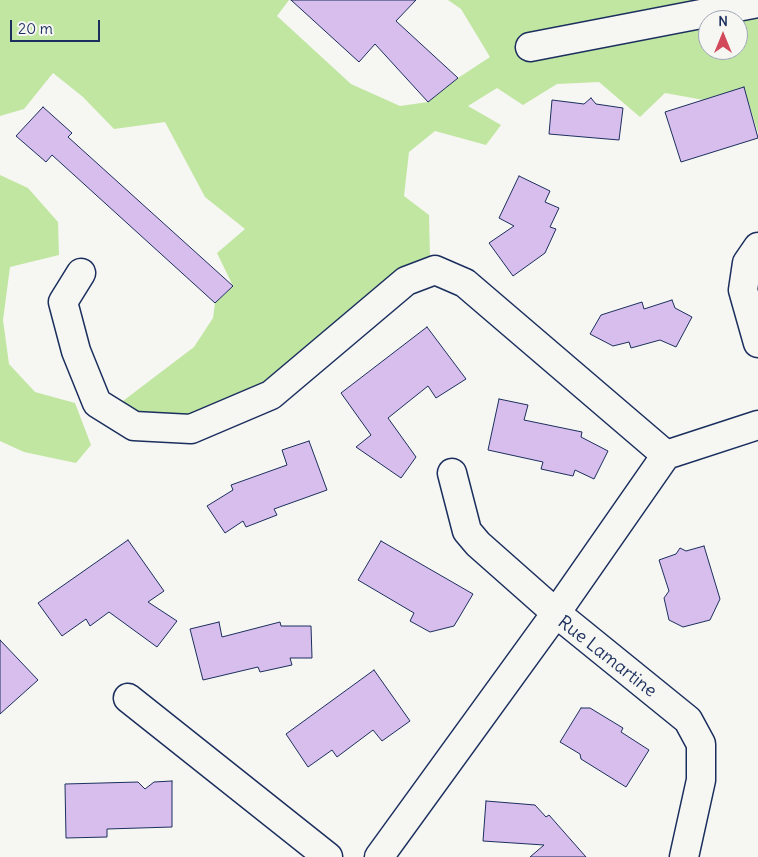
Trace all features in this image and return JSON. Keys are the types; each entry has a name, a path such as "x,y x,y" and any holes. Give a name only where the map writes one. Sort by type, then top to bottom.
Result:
{"street":[{"path":"530,47 758,3"},
{"path":"758,247 747,263 743,290 758,344"},
{"path":"81,273 63,302 76,351 97,403 134,426 191,429 271,395 406,281 435,270 465,283 666,454"},
{"path":"452,473 467,531 478,544 556,613 666,454 758,425"},
{"name":"Rue Lamartine","path":"380,857 556,613 688,720 701,744 701,780 684,857"},
{"path":"128,698 328,857"}],"green space":[{"path":"0,0 289,0 277,16 351,84 400,106 428,102 458,78 490,57 461,9 448,0 758,0 758,133 744,88 704,100 665,93 640,117 599,82 557,84 523,105 497,88 468,106 501,125 486,145 435,131 409,152 404,196 429,215 430,257 381,296 300,370 194,425 124,425 123,401 194,347 213,318 215,303 233,286 217,253 245,229 205,197 165,122 114,129 83,97 53,73 24,109 0,116"},
{"path":"0,175 28,188 58,222 59,255 10,267 3,320 9,364 35,392 75,403 91,445 76,463 24,452 0,441"}],"building":[{"path":"291,0 416,0 396,21 458,78 428,102 375,44 359,62"},
{"path":"744,87 758,138 681,162 665,112"},
{"path":"591,98 596,104 623,108 619,140 549,134 552,100 584,104"},
{"path":"43,107 72,133 68,137 233,286 215,303 52,155 46,162 16,136"},
{"path":"519,176 550,191 545,202 559,208 550,227 556,229 545,253 513,276 489,243 514,226 499,218"},
{"path":"672,300 675,308 692,317 676,347 660,340 631,348 629,342 613,346 590,334 601,315 642,302 644,309"},
{"path":"427,327 466,379 436,398 428,386 388,418 416,457 401,478 356,447 371,435 341,393"},
{"path":"499,399 528,405 524,420 582,432 581,437 608,451 594,479 575,470 573,476 541,469 543,462 488,450"},
{"path":"309,441 327,490 274,509 277,515 246,527 243,521 225,533 207,506 233,490 231,485 287,465 282,450"},
{"path":"128,540 164,591 148,602 177,621 157,647 109,612 90,626 86,619 62,636 38,603"},
{"path":"381,541 473,594 454,626 430,632 410,621 414,613 358,580"},
{"path":"704,546 720,599 710,620 683,627 669,620 664,598 669,591 659,560 676,554 680,548 686,551"},
{"path":"219,622 222,637 280,622 281,626 311,626 312,658 290,658 292,665 260,672 258,667 203,680 190,629"},
{"path":"0,640 38,680 0,714"},
{"path":"374,670 410,721 382,741 373,730 337,757 332,750 308,767 286,734"},
{"path":"581,708 590,708 623,728 621,732 649,750 626,787 581,759 580,754 560,742"},
{"path":"172,781 172,827 107,829 107,837 66,838 65,784 138,782 145,789 154,782"},
{"path":"486,801 535,805 546,817 549,815 586,857 530,857 544,845 483,841"}]}
